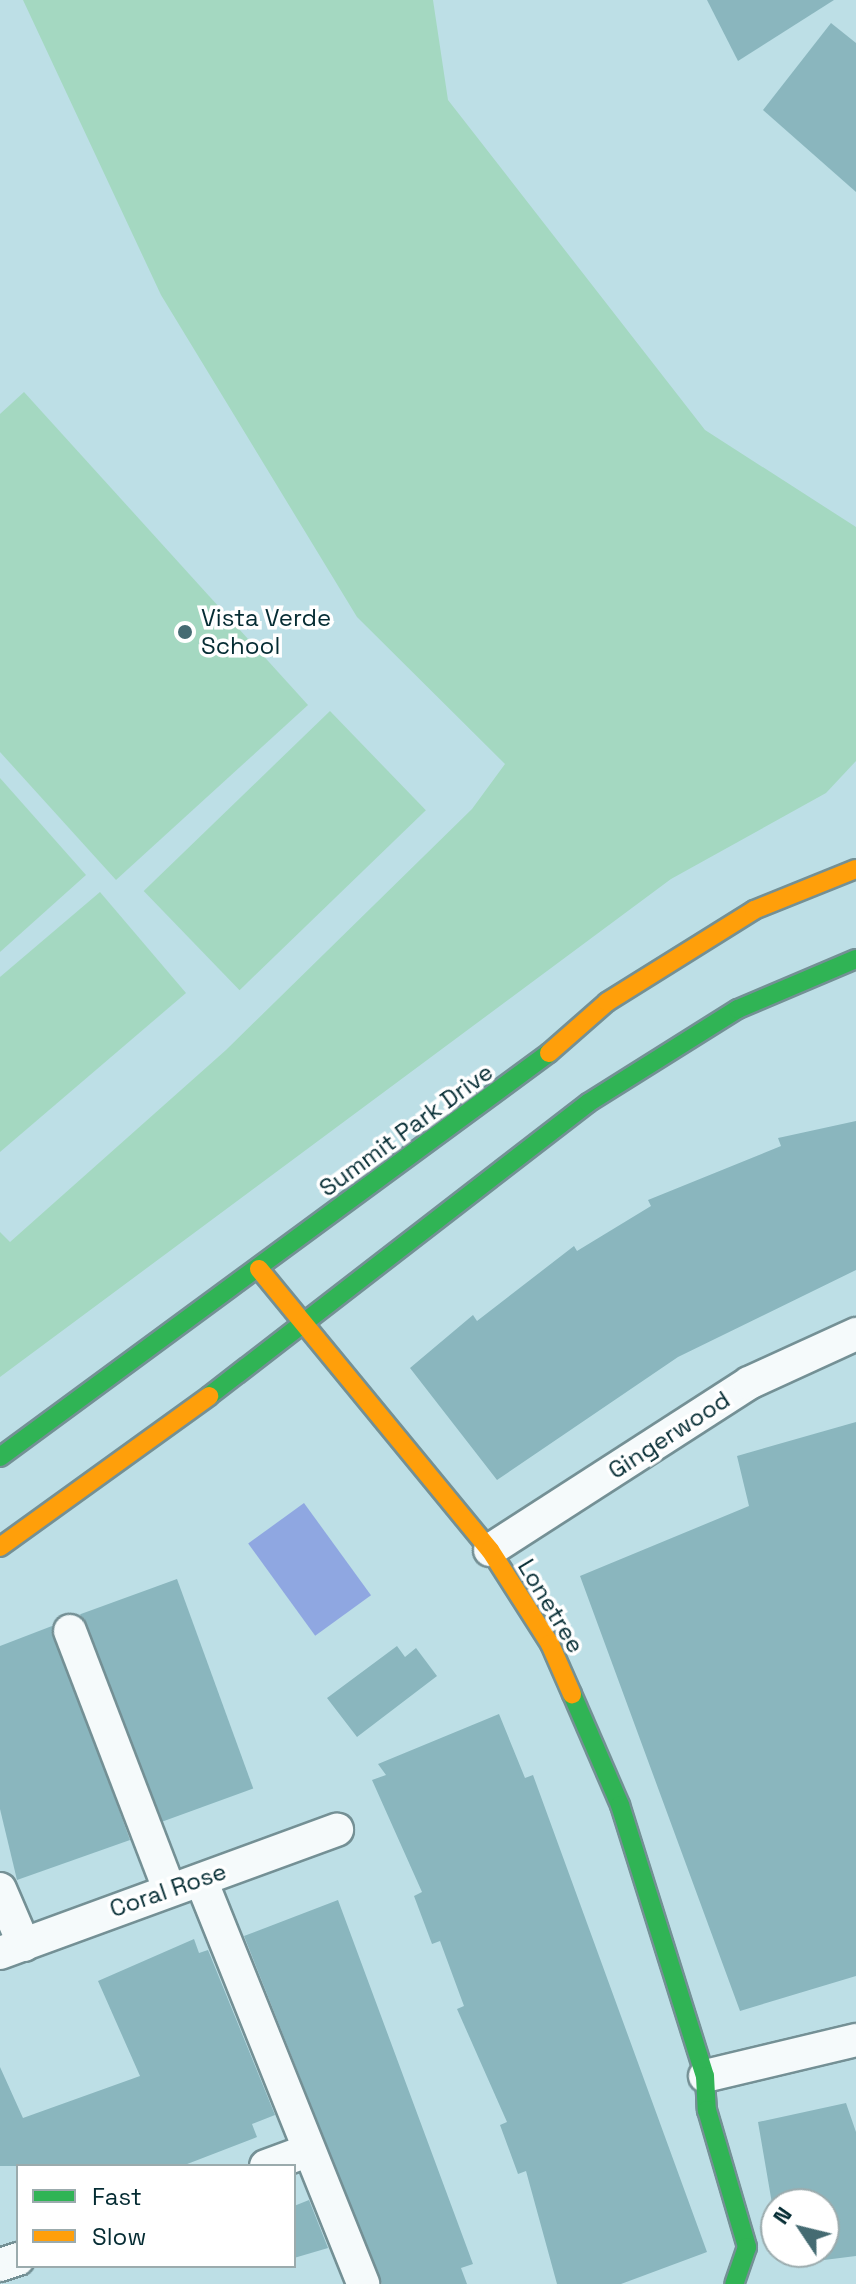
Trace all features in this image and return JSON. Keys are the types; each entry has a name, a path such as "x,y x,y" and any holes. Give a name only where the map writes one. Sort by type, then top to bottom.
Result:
{"street":[{"name":"Summit Park Drive","path":"0,1457 541,1060 607,1002 754,910 856,869"},
{"path":"0,1547 307,1326 588,1103 738,1009 856,959"},
{"name":"Lonetree","path":"259,1269 490,1550 550,1644 620,1805 705,2076 707,2110 747,2247 734,2284"},
{"name":"Gingerwood","path":"490,1550 749,1383 856,1334"},
{"path":"70,1631 168,1886"},
{"name":"Coral Rose","path":"12,1949 168,1886 201,1880 337,1830"},
{"path":"201,1880 307,2151 363,2284"},
{"path":"0,1889 12,1949"},
{"path":"705,2076 856,2040"},
{"path":"271,2164 307,2151"}],"green space":[{"path":"23,0 433,0 448,100 705,430 856,527 856,761 826,793 671,879 0,1377 0,1232 10,1242 226,1050 472,809 505,764 357,617 161,295"},
{"path":"24,392 308,705 116,880 0,752 0,414"},
{"path":"330,711 426,810 240,990 144,891"},
{"path":"0,778 86,875 0,952"},
{"path":"100,892 186,993 0,1152 0,977"}],"water":[{"path":"304,1503 371,1595 315,1636 248,1544"}],"building":[{"path":"707,0 834,0 738,61"},
{"path":"831,23 856,43 856,192 763,110"},
{"path":"856,1121 856,1270 678,1357 497,1480 410,1368 473,1315 477,1321 574,1246 577,1251 651,1206 648,1200 781,1146 778,1138"},
{"path":"856,1422 856,1976 740,2011 580,1576 749,1506 737,1456"},
{"path":"177,1579 253,1789 156,1824 80,1614"},
{"path":"52,1626 130,1840 17,1880 0,1809 0,1646"},
{"path":"397,1646 405,1657 416,1648 437,1676 357,1737 327,1698"},
{"path":"499,1714 525,1778 533,1775 707,2252 621,2284 557,2284 526,2171 518,2174 500,2125 507,2122 457,2009 464,2006 440,1941 432,1944 414,1896 422,1892 372,1780 386,1775 378,1764"},
{"path":"338,1900 473,2264 461,2268 467,2284 382,2284 244,1936"},
{"path":"194,1939 199,1953 208,1950 275,2115 252,2124 257,2137 187,2164 0,2166 0,2067 23,2118 140,2076 98,1981"},
{"path":"846,2103 856,2132 856,2256 840,2258 840,2188 769,2188 758,2122"},
{"path":"309,2200 328,2248 296,2257 296,2205"}],"traffic: fast":[{"path":"209,1396 588,1103 738,1009 856,959"},
{"path":"0,1457 549,1053"},
{"path":"572,1694 620,1805 705,2076 707,2110 747,2247 734,2284"}],"traffic: slow":[{"path":"549,1053 607,1002 754,910 856,869"},
{"path":"259,1269 490,1550 550,1644 572,1694"},
{"path":"0,1547 209,1396"}],"place":[{"name":"Vista Verde School","path":"185,632"}]}
